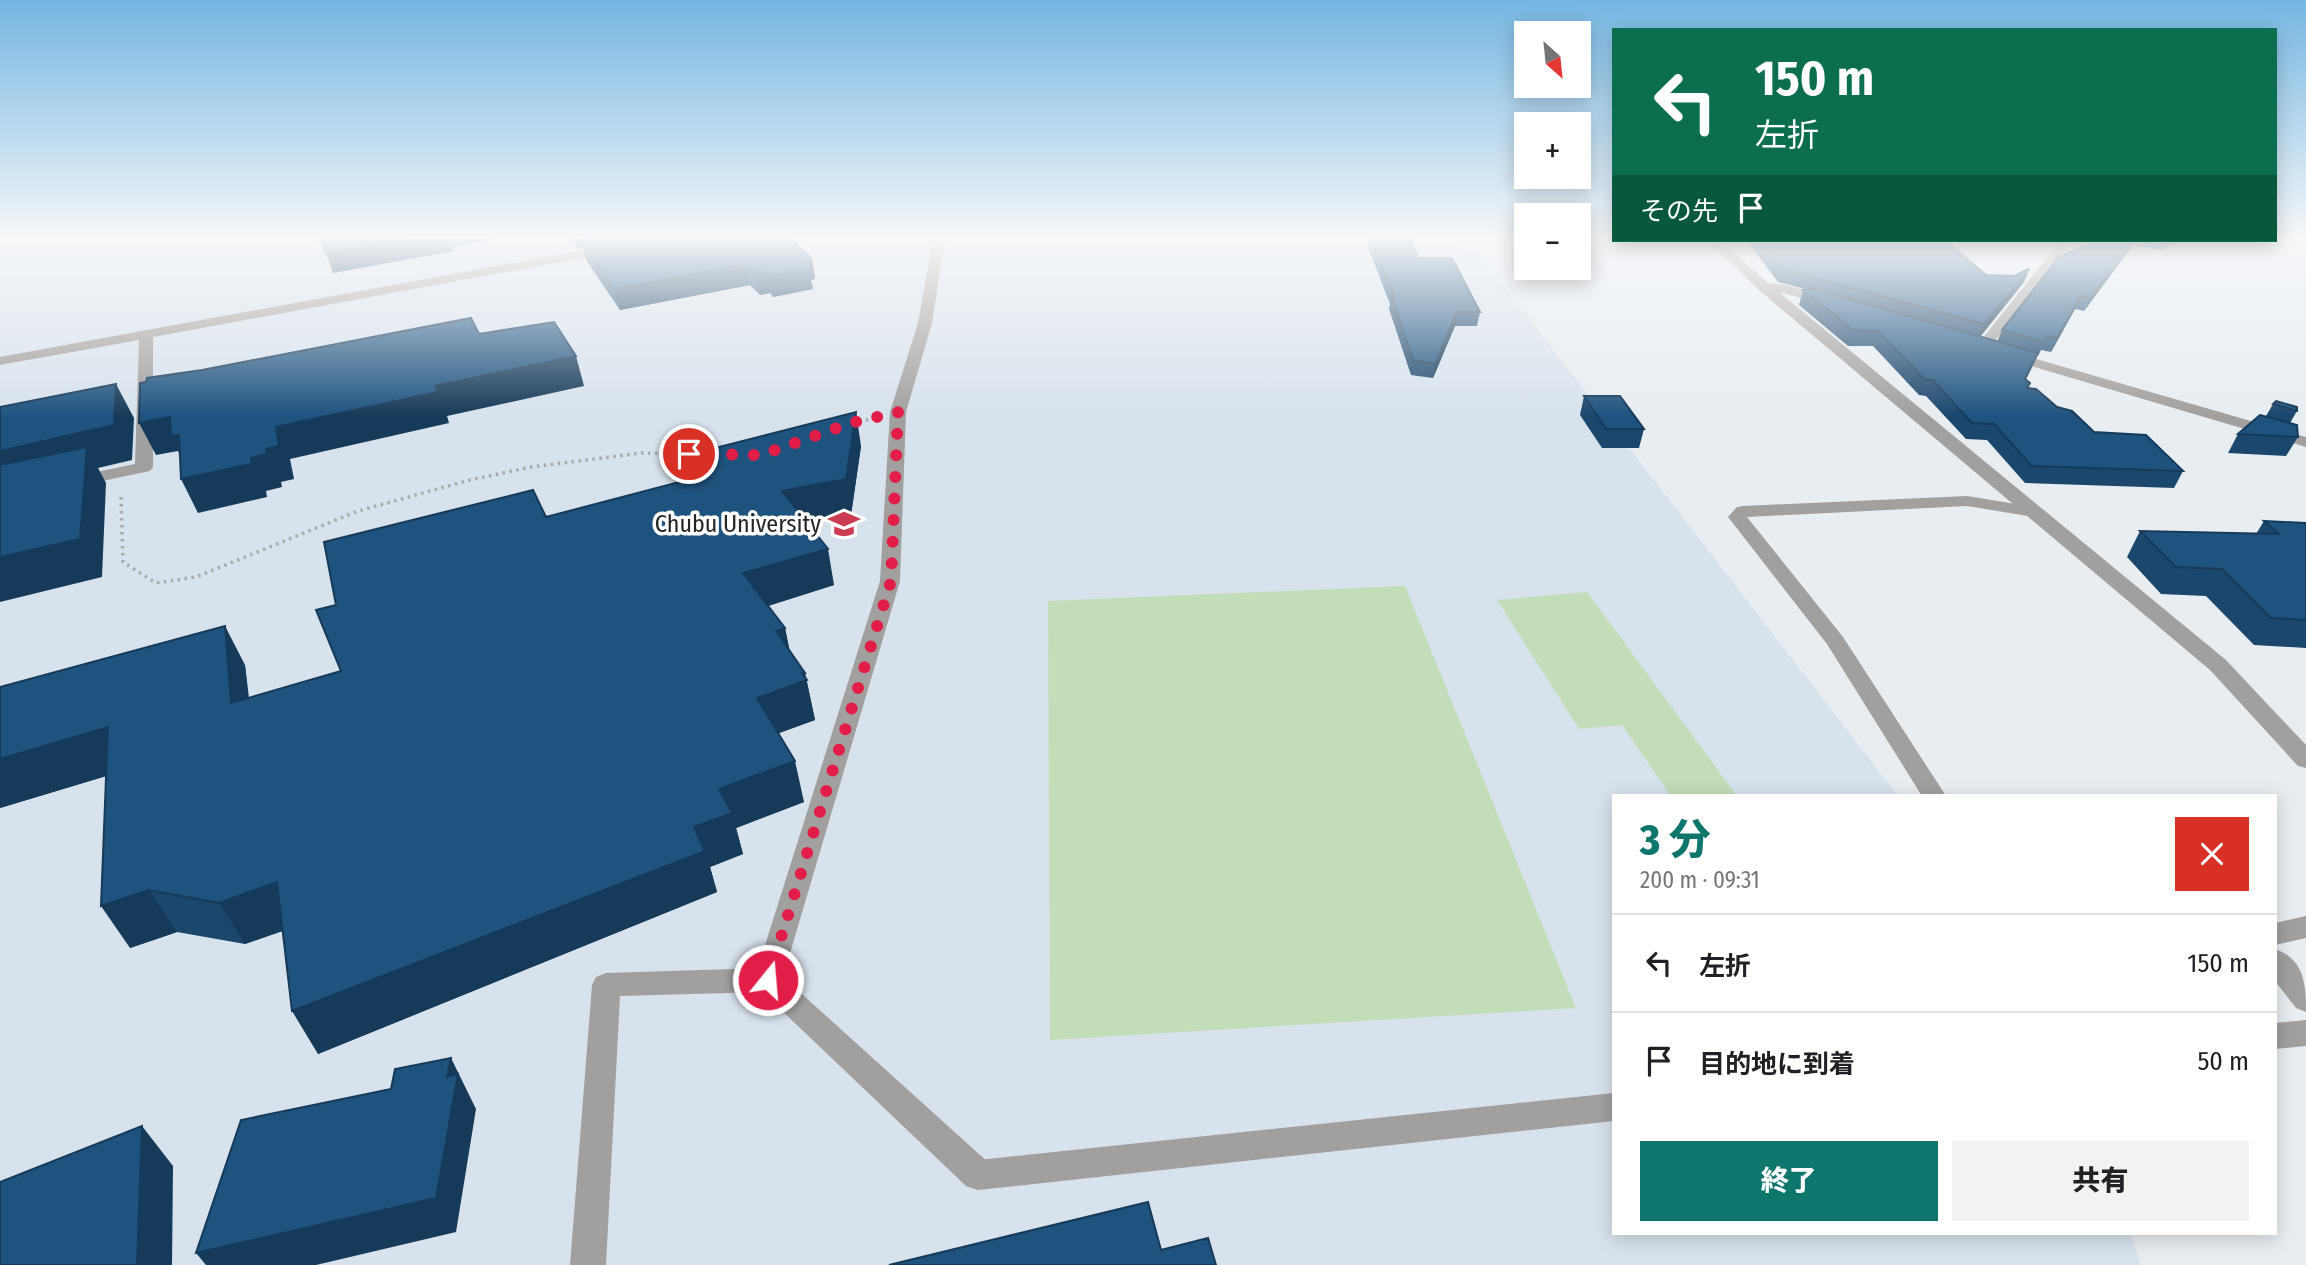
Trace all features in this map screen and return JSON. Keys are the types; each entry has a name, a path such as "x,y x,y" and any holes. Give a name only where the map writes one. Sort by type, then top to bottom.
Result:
{"street":[{"path":"0,361 344,298"},
{"path":"768,980 891,581 898,412 925,323 929,298"},
{"path":"1777,298 2218,665 2306,760"},
{"path":"1816,298 1839,305"},
{"path":"2017,298 1976,345 2306,442"},
{"path":"53,486 144,467 146,334"},
{"path":"1933,794 1836,641 1737,517 1743,511 1959,502 2034,512"},
{"path":"2277,934 2306,927"},
{"path":"2277,963 2306,1000"},
{"path":"588,1265 606,985 768,980 978,1175 1612,1107"},
{"path":"2277,1036 2306,1033"}],"path":[{"path":"851,423 898,412"},
{"path":"120,472 123,562 156,583 196,577 358,511 470,480 531,467 641,453 708,454"}],"shaded area":[{"name":"Chubu University","path":"0,298 1513,298 1896,794 1612,794 1612,1235 2130,1235 2141,1265 0,1265"}],"green space":[{"path":"1405,586 1576,1008 1050,1040 1048,601"},
{"path":"1587,592 1736,794 1670,794 1622,725 1579,729 1497,600"}],"building":[{"path":"1392,298 1473,298 1480,312 1457,312 1435,364 1413,360"},
{"path":"1813,298 1845,298 2038,353 2025,379 2030,383 2027,388 2036,389 2057,407 2072,411 2094,432 2146,435 2183,471 2032,466 1994,424 1972,423 1933,380 1925,380 1878,331 1853,330"},
{"path":"1889,298 2005,298 1984,324"},
{"path":"2027,298 2080,298 2057,338 2047,336 2044,342 2002,330"},
{"path":"471,318 479,334 554,322 576,356 435,386 438,392 276,427 279,446 266,449 267,454 251,458 251,464 181,479 179,435 171,436 170,417 139,423 140,383 146,382 147,378 202,370"},
{"path":"116,384 114,425 0,451 0,407"},
{"path":"1584,396 1620,396 1644,429 1606,429"},
{"path":"2276,401 2297,407 2297,411 2273,404"},
{"path":"856,412 846,479 782,491 828,549 743,573 785,628 776,631 807,680 757,698 795,761 719,789 732,813 694,827 705,851 292,1011 277,882 219,903 149,890 101,906 108,727 0,759 0,687 225,626 231,703 341,671 316,610 336,605 324,542 533,490 546,517 687,480 672,459"},
{"path":"2260,415 2297,425 2298,437 2238,434"},
{"path":"87,447 80,539 0,557 0,465"},
{"path":"2264,521 2306,523 2306,620 2271,618 2222,569 2176,567 2140,531 2279,534"},
{"path":"451,1058 447,1077 458,1074 436,1198 196,1253 241,1120 391,1089 395,1069"},
{"path":"142,1126 137,1265 0,1265 0,1182"},
{"path":"1148,1202 1161,1250 1208,1238 1216,1265 889,1265"}],"place":[{"name":"Chubu University","path":"844,524"}],"route":[{"path":"689,454 761,455 851,423 898,412 891,581 768,980"}]}
